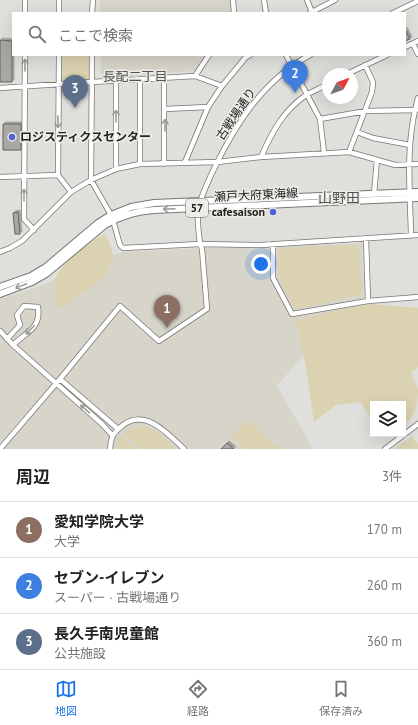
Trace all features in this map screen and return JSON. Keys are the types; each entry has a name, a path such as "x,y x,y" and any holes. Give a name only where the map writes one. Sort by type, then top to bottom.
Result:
{"main road":[{"name":"瀬戸大府東海線","path":"0,287 31,276 46,267 98,224 131,207 147,204 199,205 410,195 418,192"},
{"name":"瀬戸大府東海線","path":"199,205 374,194 410,195 418,198"},
{"name":"瀬戸大府東海線","path":"0,294 32,282 46,274 112,218"}],"street":[{"path":"25,0 25,12"},
{"path":"59,0 59,12"},
{"path":"92,12 93,0"},
{"path":"233,0 234,12"},
{"path":"264,0 266,12"},
{"path":"307,0 311,12 335,0"},
{"path":"395,12 418,1"},
{"path":"406,47 416,43 418,54"},
{"path":"25,56 24,219 34,230"},
{"path":"58,56 58,175 72,192"},
{"path":"92,56 91,180 112,218 120,245 123,248 200,244 261,245 418,235"},
{"path":"195,76 208,56"},
{"path":"185,162 208,108 222,86 247,56"},
{"path":"286,56 320,119 324,152"},
{"name":"古戦場通り","path":"199,205 218,162 241,121 257,99 278,76 308,56"},
{"path":"358,68 385,56"},
{"path":"349,152 372,92 373,82 365,65"},
{"path":"0,88 195,76 222,86"},
{"path":"164,78 164,164"},
{"path":"140,79 140,164"},
{"path":"116,80 116,168"},
{"path":"261,157 270,135 281,118 307,95 322,87"},
{"path":"411,235 408,164 418,98"},
{"path":"165,109 208,108"},
{"path":"320,119 366,111 416,110"},
{"path":"357,132 373,138 410,145"},
{"path":"0,252 17,245 72,192 91,180 116,168 140,164 218,162 324,152 349,152 395,165 418,164"},
{"path":"374,194 377,160"},
{"path":"0,177 58,175"},
{"path":"0,449 120,306 159,341 207,309 202,249 200,244 199,205"},
{"path":"366,238 368,301"},
{"path":"272,244 273,278 292,314 368,301 418,298"},
{"path":"7,339 20,325 17,315 24,306 38,307 38,322 28,334 13,345"},
{"path":"0,331 13,345 102,424 113,436"},
{"path":"60,379 118,429"},
{"path":"110,449 111,438 118,429 127,422 138,420 149,421 159,426 184,449"},
{"path":"385,449 418,424"}],"shaded area":[{"path":"100,0 230,0 231,12 100,12"},
{"path":"62,56 91,56 90,80 64,83 61,80"},
{"path":"101,56 206,56 196,71 101,78"},
{"path":"105,234 110,244 114,259 105,276 66,306 56,306 55,280 60,271 78,252"},
{"path":"362,243 364,302 303,355 277,386 313,449 0,449 0,299 27,291 122,252"},
{"path":"358,245 362,294 295,310 279,277 278,248"},
{"path":"369,304 418,308 418,367 411,373 416,384 418,396 413,415 407,423 406,401 370,401 370,417 360,402 336,405 314,422 306,367 296,320"},
{"path":"247,420 281,449 246,449 232,437"},
{"path":"136,426 142,426 153,430 176,449 141,449 124,433"},
{"path":"122,435 137,449 116,449"},
{"path":"412,436 418,444 418,449 394,449"}],"building":[{"path":"406,31 410,39 406,41"},
{"path":"0,40 12,41 12,82 0,82"},
{"name":"ロジスティクスセンター","path":"3,124 21,124 21,150 3,150"},
{"path":"18,212 20,234 15,234 13,213"},
{"path":"227,443 234,449 221,449"}],"place":[{"name":"セブン-イレブン","path":"295,93"},
{"name":"長久手南児童館","path":"75,108"},
{"name":"ロジスティクスセンター","path":"12,137"},
{"name":"cafesaison","path":"273,212"},
{"name":"愛知学院大学","path":"167,328"}],"district":[{"name":"長配二丁目","path":"135,76"},
{"name":"山野田","path":"339,198"}]}
